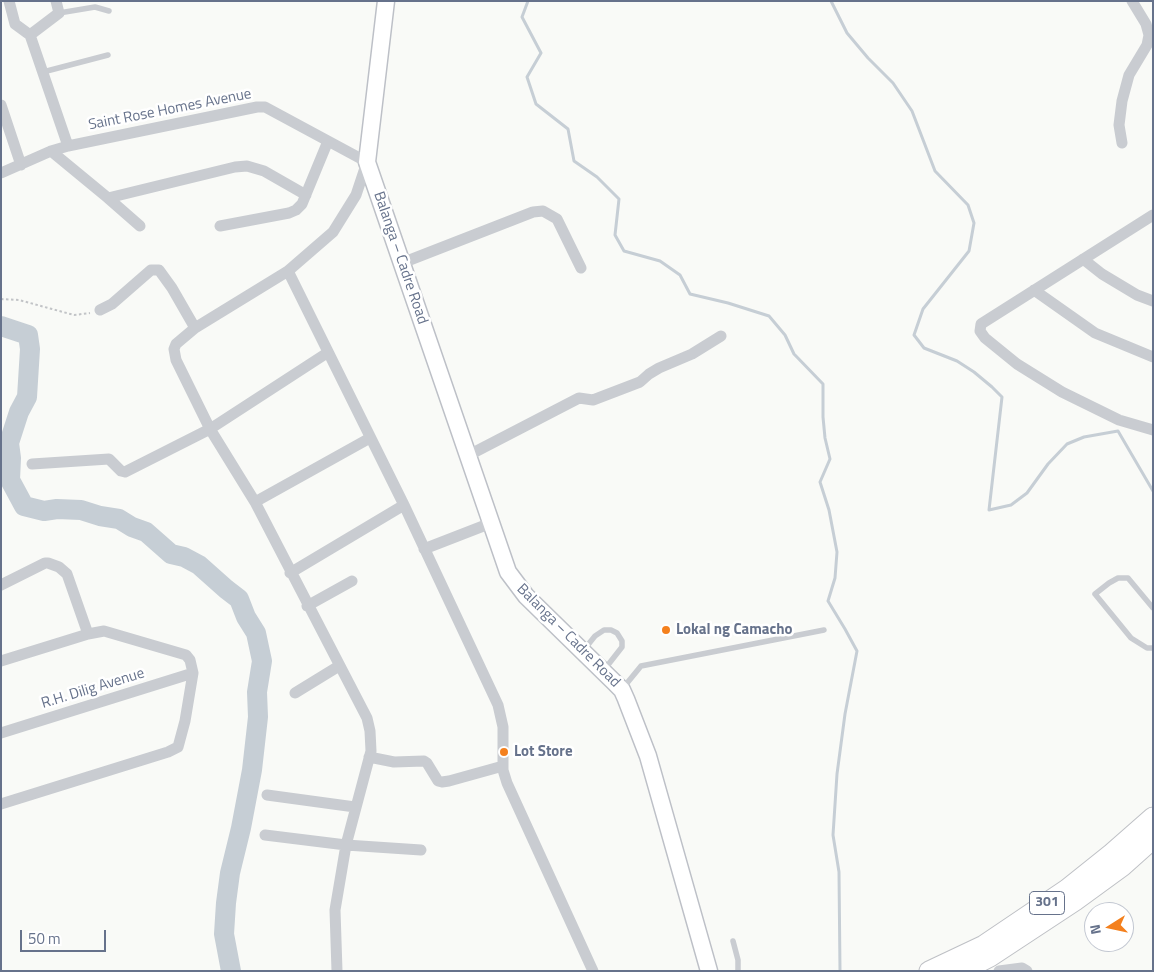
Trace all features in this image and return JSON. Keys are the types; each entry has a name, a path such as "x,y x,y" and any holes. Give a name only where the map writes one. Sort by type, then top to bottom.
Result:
{"main road":[{"name":"301","path":"929,971 984,945 1067,889 1153,817"},
{"name":"301","path":"963,971 996,966 1123,866 1153,839"}],"street":[{"path":"9,1 16,24 30,35 68,146"},
{"path":"30,35 59,13 56,1"},
{"path":"337,971 334,910 346,845 369,757 371,741 367,718 254,502 210,429 175,354 176,344 195,328 288,271 334,232 356,196 368,162 386,1"},
{"path":"1122,143 1119,133 1122,101 1129,75 1147,45 1149,35 1146,24 1132,1"},
{"path":"1,104 21,164"},
{"name":"Saint Rose Homes Avenue","path":"1,173 51,151 68,146 257,107 265,107 368,162"},
{"path":"220,226 296,210 302,204 328,141"},
{"path":"51,151 140,226"},
{"name":"Balanga – Cadre Road","path":"368,162 511,578 526,596 622,690 648,756 709,971"},
{"path":"108,198 234,167 247,166 264,171 306,195"},
{"path":"402,263 533,212 543,211 557,219 581,268"},
{"path":"1153,215 981,324 980,331 985,338 1017,364 1054,388 1119,420 1153,430"},
{"path":"1083,259 1102,274 1137,295 1153,301"},
{"path":"100,310 112,304 151,270 158,270 172,288 195,328"},
{"path":"288,271 404,505 498,705 503,728 503,766 506,783 593,971"},
{"path":"1034,290 1095,333 1153,357"},
{"path":"469,455 579,398 589,401 593,400 640,382 659,368 692,354 721,336"},
{"path":"32,464 109,459 121,471 125,472 210,429 327,353"},
{"path":"254,502 370,438"},
{"path":"290,573 404,505"},
{"path":"424,549 492,523"},
{"path":"1,585 45,563 59,567 67,574 88,634"},
{"path":"308,606 352,581"},
{"path":"1,661 88,634 104,631 186,654 190,660 193,673 186,721 178,747 159,755 1,804"},
{"path":"295,693 339,666"},
{"name":"R.H. Dilig Avenue","path":"1,733 193,673"},
{"path":"369,757 394,762 424,761 438,781 442,782 503,766"},
{"path":"267,795 355,807"},
{"path":"265,834 346,845 421,850"},
{"path":"996,966 1022,968 1027,971"}],"lane":[{"path":"59,13 95,7 109,11"},
{"path":"43,72 108,55"},
{"path":"1153,608 1128,578 1118,578 1095,594 1131,638 1147,648 1153,648"},
{"path":"582,652 595,636 604,630 611,630 617,633 622,642 622,647 602,672"},
{"path":"622,690 629,678 641,666 824,630"},
{"path":"733,941 738,960 738,971"}],"path":[{"path":"1,299 19,300 74,315 83,315 100,310"}],"waterway":[{"path":"528,1 522,17 541,53 527,77 536,104 568,129 574,161 597,177 619,199 615,235 624,251 660,261 680,275 690,294 728,303 769,316 785,335 794,354 823,384 823,417 830,459 820,482 829,510 837,552 835,578 828,601 857,651 845,714 837,774 833,835 839,872 840,971"},
{"path":"831,1 847,33 893,83 912,111 935,171 968,205 974,223 969,251 923,309 914,335 924,348 957,361 974,372 1002,397 989,510 1011,505 1027,493 1048,464 1067,444 1084,437 1118,431 1153,491"},
{"path":"1,326 28,335 30,349 27,397 19,412 9,443 11,458 10,480 24,506 44,511 57,509 81,510 119,519 132,527 146,532 171,554 184,557 199,565 239,599 246,617 256,633 262,661 257,692 258,717 252,770 230,873 226,903 224,934 231,971"}],"place":[{"name":"Lokal ng Camacho","path":"666,630"},
{"name":"Lot Store","path":"504,752"}]}
